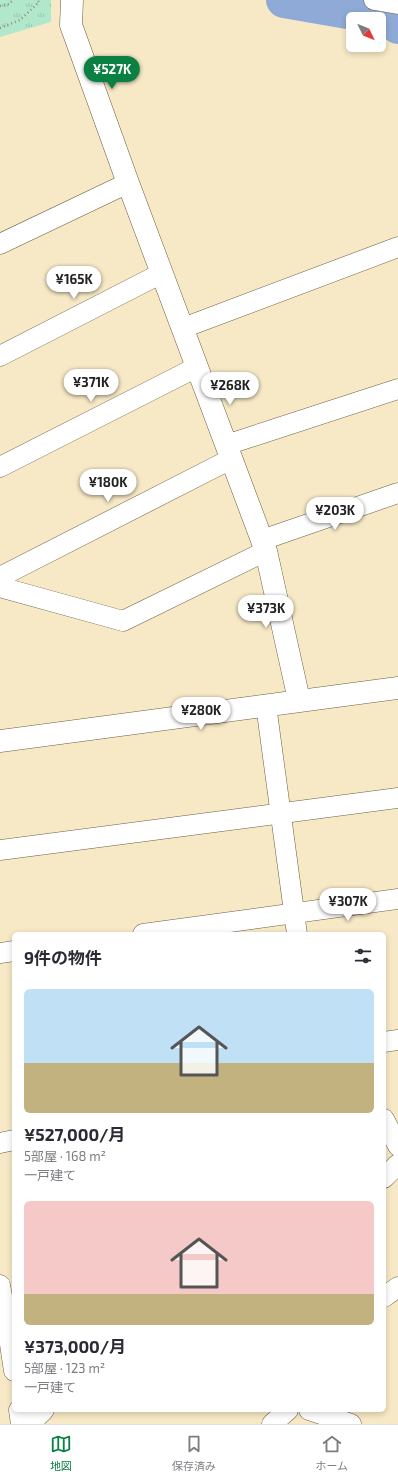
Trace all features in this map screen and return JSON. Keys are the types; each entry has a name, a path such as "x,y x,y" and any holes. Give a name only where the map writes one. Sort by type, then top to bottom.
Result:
{"street":[{"path":"72,0 71,25 128,183 264,545 298,700"},
{"path":"374,0 398,4"},
{"path":"0,244 128,183"},
{"path":"183,328 398,247"},
{"path":"0,356 162,273"},
{"path":"0,467 197,367"},
{"path":"0,576 229,452 398,389"},
{"path":"0,587 122,621 264,545 398,493"},
{"path":"0,741 298,700 398,688"},
{"path":"266,705 282,813 297,932"},
{"path":"0,850 398,798"},
{"path":"158,932 398,899"},
{"path":"0,953 12,951"},
{"path":"386,1042 398,1040"},
{"path":"386,1123 398,1146"},
{"path":"0,1143 12,1140"},
{"path":"386,1296 398,1287"},
{"path":"6,1295 4,1325 12,1362"},
{"path":"19,1412 21,1424"},
{"path":"30,1424 42,1412"},
{"path":"272,1424 286,1412"},
{"path":"315,1412 351,1424"}],"path":[{"path":"0,6 9,4 14,0"},
{"path":"0,28 20,20 39,2 37,0"}],"green space":[{"path":"0,0 51,0 51,22 0,37"}],"waterway":[{"path":"284,0 388,18 398,26"}]}
